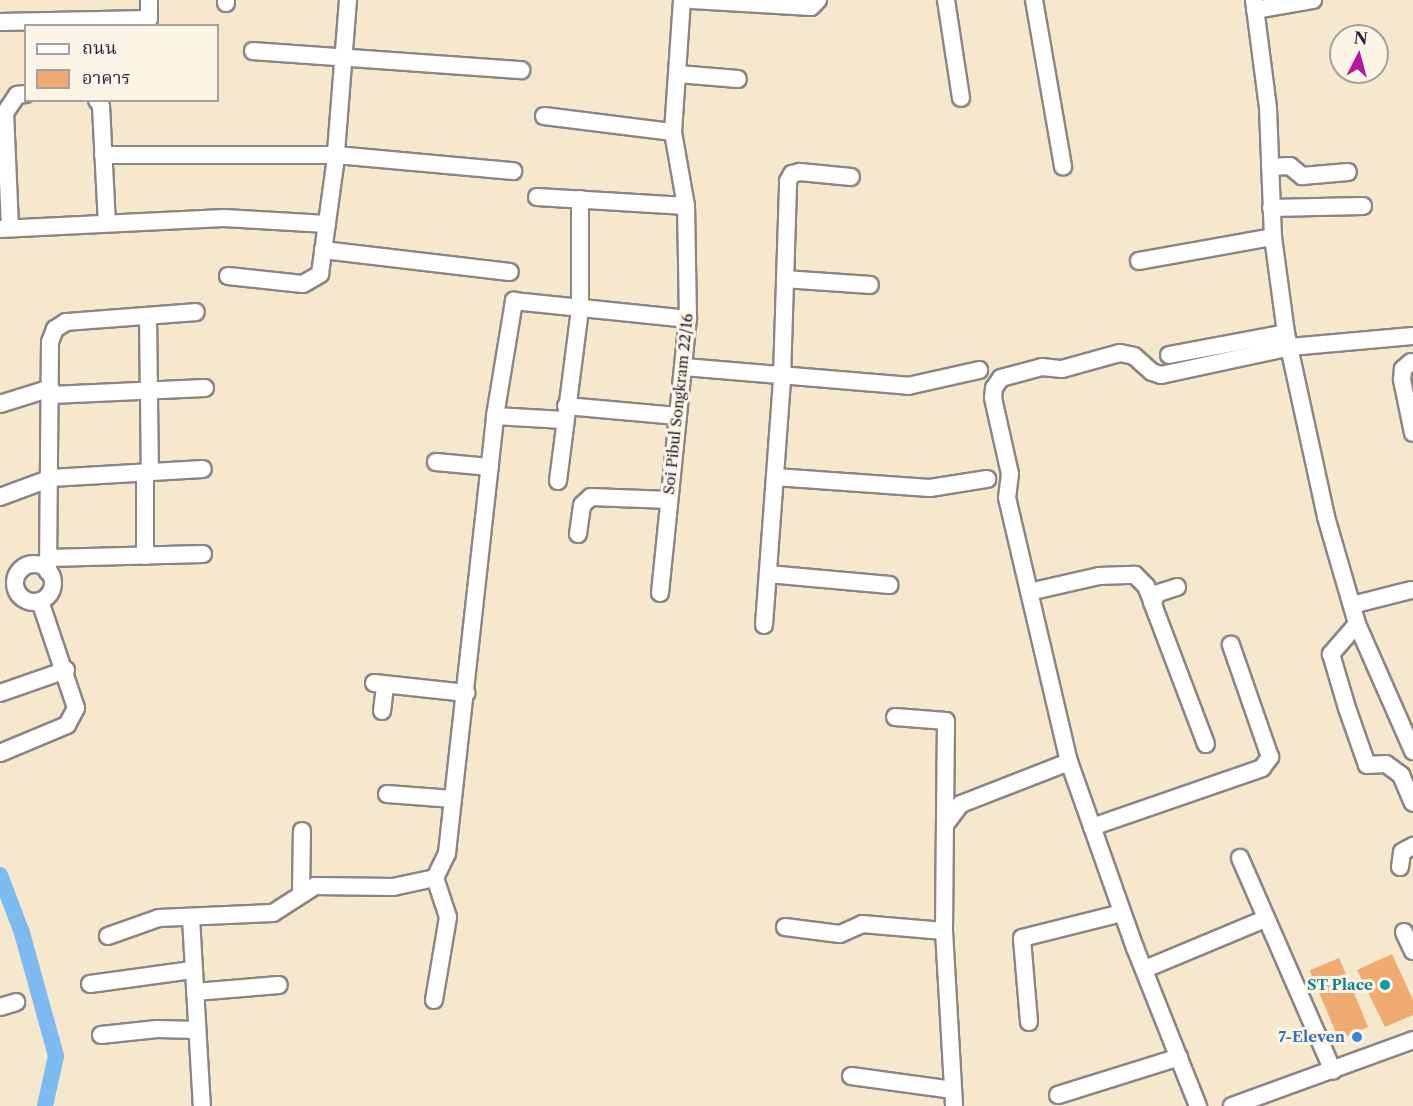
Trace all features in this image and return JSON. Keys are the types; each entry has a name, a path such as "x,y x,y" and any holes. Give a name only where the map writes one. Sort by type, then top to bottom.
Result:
{"street":[{"path":"0,22 149,19 149,0"},
{"path":"228,276 303,284 320,274 336,155 348,0"},
{"name":"Soi Pibul Songkram 22/16","path":"660,593 688,319 686,206 673,132 682,0"},
{"path":"695,0 811,7 818,0"},
{"path":"946,0 961,98"},
{"path":"1034,0 1063,166"},
{"path":"1313,0 1255,5 1268,108 1273,237 1288,340 1326,518 1357,624 1413,751"},
{"path":"253,51 520,70"},
{"path":"678,74 738,79"},
{"path":"24,94 17,95 5,113 5,228 224,218 327,224"},
{"path":"98,102 101,106 107,223"},
{"path":"544,116 673,132"},
{"path":"103,155 336,155 513,171"},
{"path":"1270,167 1290,166 1302,176 1348,172"},
{"path":"764,625 782,377 788,181 792,174 851,177"},
{"path":"537,197 686,206"},
{"path":"558,481 580,309 580,199"},
{"path":"1271,208 1363,206"},
{"path":"1139,261 1273,237"},
{"path":"323,250 510,272"},
{"path":"785,279 870,285"},
{"path":"108,936 149,920 273,913 286,908 301,893 315,886 393,887 420,884 435,878 445,861 466,693 495,416 514,301 688,319"},
{"path":"196,312 66,322 55,329 51,342 51,478 48,565 50,592 40,601 25,600 8,592 22,569 36,565 48,565 145,556 203,554"},
{"path":"145,556 148,472 148,315"},
{"path":"1169,354 1288,340 1409,337 1412,362 1403,369 1402,380 1413,433"},
{"path":"1198,1106 1122,913 1069,762 1007,498 1010,474 993,398 994,388 1002,378 1011,375 1042,367 1062,369 1120,353 1134,356 1152,372 1161,375 1288,340"},
{"path":"684,367 908,386 979,370"},
{"path":"0,405 51,392 205,388"},
{"path":"495,416 565,413 678,416"},
{"path":"436,462 490,467"},
{"path":"0,496 51,478 203,469"},
{"path":"775,477 930,488 987,479"},
{"path":"578,534 582,505 591,497 669,500"},
{"path":"768,574 890,585"},
{"path":"1029,592 1099,576 1135,575 1146,586 1206,744"},
{"path":"1154,606 1158,593 1177,586"},
{"path":"1352,605 1411,590"},
{"path":"0,753 49,734 73,718 76,708 66,670 40,601"},
{"path":"1357,624 1331,654 1347,708 1367,765 1386,764 1401,775 1413,803"},
{"path":"1092,828 1262,768 1270,757 1231,645"},
{"path":"0,693 66,670"},
{"path":"382,711 380,684 466,693"},
{"path":"852,1076 954,1098 944,931 946,721 895,717"},
{"path":"945,825 961,804 1069,762"},
{"path":"387,794 453,799"},
{"path":"301,893 302,831"},
{"path":"1400,867 1402,852 1413,846"},
{"path":"1240,858 1333,1071"},
{"path":"434,1000 448,917 435,878"},
{"path":"1029,1022 1023,938 1122,913"},
{"path":"191,918 192,970 202,1106"},
{"path":"1145,969 1265,919"},
{"path":"785,927 840,934 862,924 944,931"},
{"path":"1404,932 1413,951"},
{"path":"90,984 192,970"},
{"path":"195,992 279,985"},
{"path":"101,1035 197,1030"},
{"path":"1232,1106 1413,1040"},
{"path":"1058,1095 1179,1057"}],"building":[{"name":"ST Place","path":"1392,954 1413,1000 1413,1015 1385,1027 1357,970"},
{"path":"1339,958 1368,1027 1339,1040 1310,971"}],"waterway":[{"path":"0,875 22,933 56,1056 45,1106"}],"place":[{"name":"ST Place","path":"1385,985"},
{"name":"7-Eleven","path":"1357,1037"}]}
